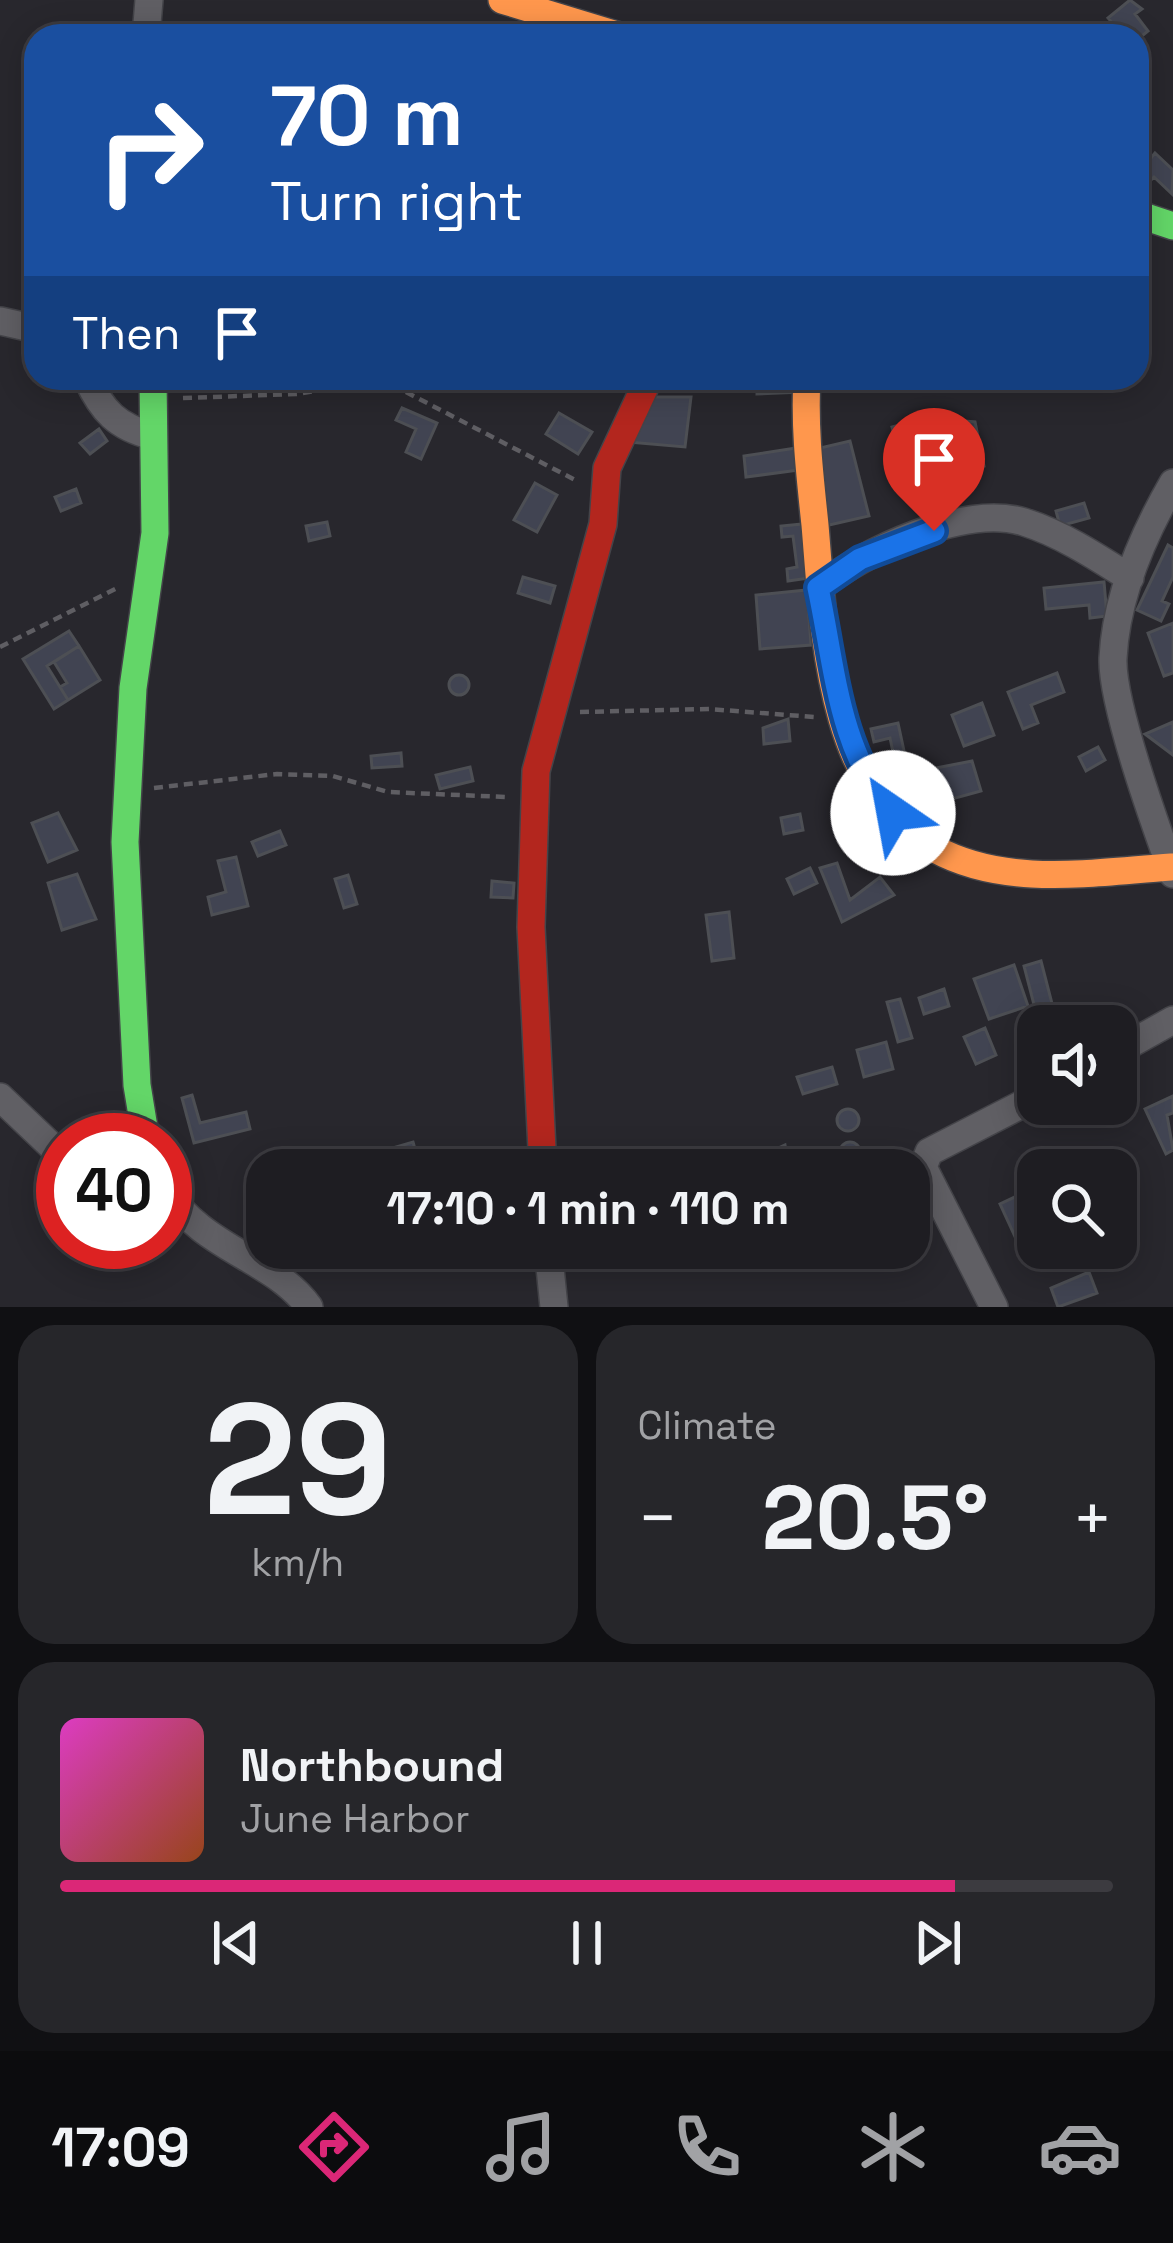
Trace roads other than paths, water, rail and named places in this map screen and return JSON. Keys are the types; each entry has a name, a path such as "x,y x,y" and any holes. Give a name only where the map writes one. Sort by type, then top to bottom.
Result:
{"street":[{"path":"502,0 558,8 593,24"},
{"path":"94,390 110,418 129,430 154,436"},
{"path":"143,1113 130,985 127,792 133,688 155,533 153,390"},
{"path":"542,1149 531,927 536,771 599,542 607,468 643,390"},
{"path":"807,390 805,455 818,588 843,722 875,793 910,833 979,867 1172,870 1150,811 1112,663 1139,547 1173,483"},
{"path":"818,588 860,559 902,539 967,522 1018,520 1052,533 1130,578"},
{"path":"1137,1040 1173,1020"},
{"path":"0,1097 36,1131"},
{"path":"994,1307 923,1166 929,1152 1017,1107"},
{"path":"192,1219 295,1288 309,1307"},
{"path":"192,1225 198,1226"},
{"path":"550,1269 554,1307"}]}
